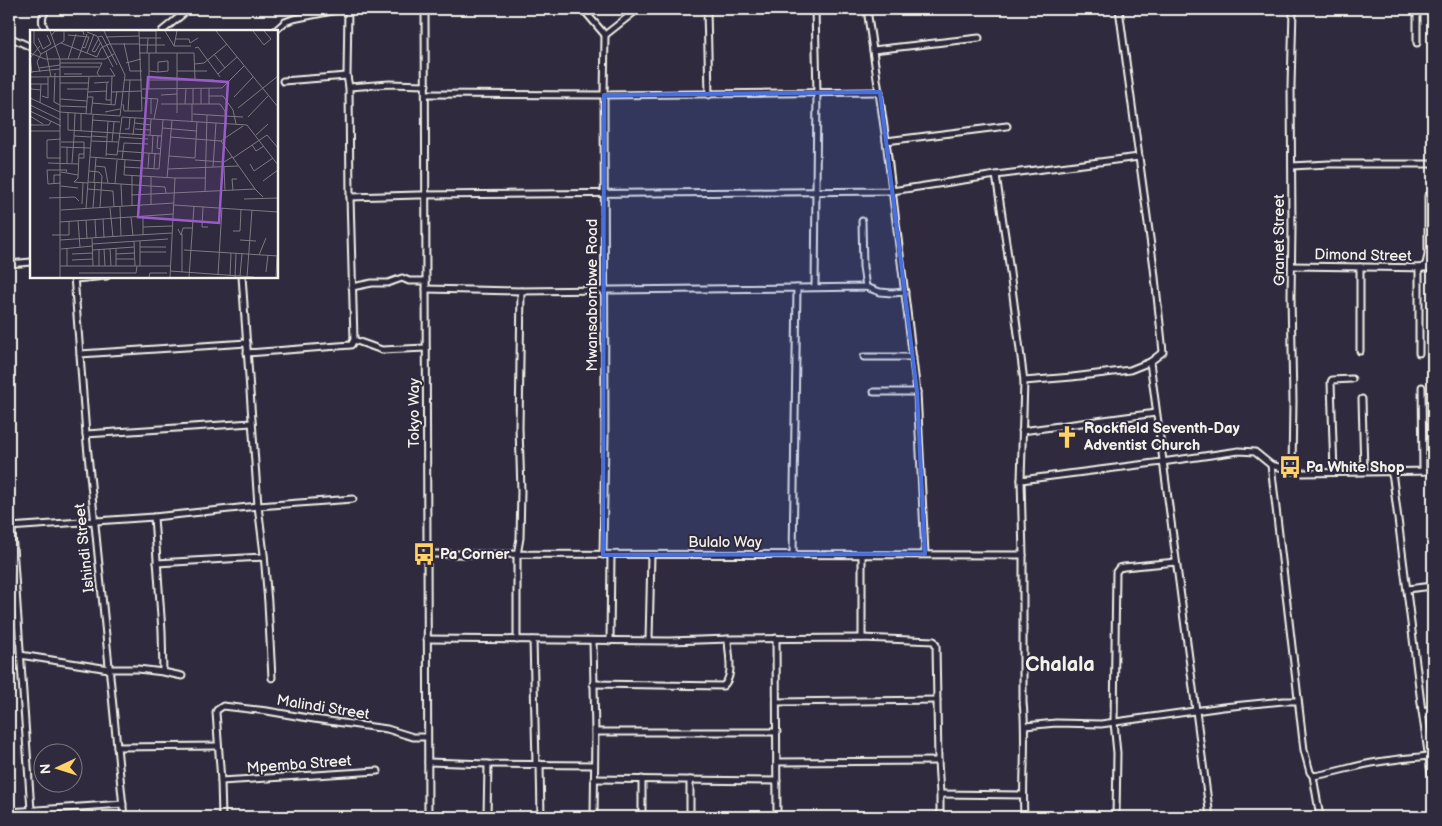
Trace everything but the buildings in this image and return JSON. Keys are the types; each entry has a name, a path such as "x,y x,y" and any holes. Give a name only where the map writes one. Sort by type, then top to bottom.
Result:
{"street":[{"path":"46,30 42,18 47,9"},
{"path":"163,30 189,9"},
{"path":"276,30 285,22 293,19 342,9"},
{"path":"247,353 351,345 354,340 350,198 350,87 347,76 348,9"},
{"name":"Tokyo Way","path":"425,9 428,817"},
{"path":"583,9 605,35 638,9"},
{"path":"707,9 709,95"},
{"path":"815,9 817,94 815,288"},
{"path":"867,9 880,92 917,392 925,554"},
{"path":"1024,381 1130,370 1150,362 1162,353 1164,349 1119,9"},
{"name":"Granet Street","path":"1292,471 1291,86 1293,9"},
{"path":"1416,43 1417,9"},
{"name":"Mwansabombwe Road","path":"603,555 605,35"},
{"path":"9,37 30,47"},
{"path":"873,50 979,38"},
{"path":"283,81 347,76"},
{"path":"350,87 389,84 426,86"},
{"path":"426,94 709,95 880,92"},
{"path":"886,141 1007,126"},
{"path":"350,198 426,195 892,191 996,175 1139,157"},
{"path":"1292,166 1336,163 1433,164"},
{"path":"996,175 1007,244 1024,381 1020,480 1023,555 1023,702 1025,726 1022,796 1024,817"},
{"path":"1419,353 1420,268 1426,264 1428,256 1428,196"},
{"path":"862,221 863,267 866,287"},
{"path":"9,264 30,262"},
{"name":"Dimond Street","path":"1292,266 1433,268"},
{"path":"1360,267 1360,351"},
{"name":"Ishindi Street","path":"75,278 86,434 124,817"},
{"path":"242,278 258,506 271,641 272,678"},
{"path":"352,287 372,283 388,283 402,278 409,281 426,281"},
{"path":"426,289 521,291 866,287 880,292 905,292"},
{"path":"793,555 797,288"},
{"path":"517,640 517,555 520,528 521,291"},
{"path":"354,340 382,350 426,348"},
{"path":"80,354 247,343"},
{"path":"864,357 913,357"},
{"path":"1150,362 1210,817"},
{"path":"1334,472 1331,382 1332,380 1352,379"},
{"path":"1422,387 1423,471"},
{"path":"874,392 917,392"},
{"path":"1362,399 1364,471"},
{"path":"1022,431 1156,413"},
{"path":"86,434 252,423"},
{"path":"1020,480 1239,451 1254,452 1271,465 1302,473 1433,470"},
{"path":"1271,465 1298,711 1304,750 1310,772 1313,776 1320,817"},
{"path":"1391,472 1433,783"},
{"path":"9,488 10,527 31,810"},
{"path":"10,527 154,517 258,506 353,499"},
{"path":"154,517 163,638 163,672"},
{"name":"Bulalo Way","path":"427,554 1023,555"},
{"path":"610,640 611,555"},
{"path":"649,640 650,555"},
{"path":"862,555 862,638"},
{"path":"158,563 264,557"},
{"path":"1116,817 1117,753 1114,722 1116,572 1119,568 1124,567 1176,562"},
{"path":"1407,589 1433,586"},
{"path":"776,638 777,817"},
{"path":"427,639 593,641 862,638 935,642 940,817"},
{"path":"593,684 724,686 728,682 730,674 728,639"},
{"path":"533,640 541,817"},
{"path":"593,641 594,817"},
{"path":"20,655 109,669 138,668 182,676"},
{"path":"777,702 937,700"},
{"path":"1025,726 1056,723 1101,724 1270,702 1298,702"},
{"name":"Malindi Street","path":"218,746 216,712 223,706 386,729 413,737 427,737"},
{"path":"1422,711 1433,709"},
{"path":"595,732 777,732"},
{"path":"117,747 218,746 222,817"},
{"path":"1313,776 1377,762 1429,756"},
{"path":"777,762 938,761"},
{"path":"428,762 594,765"},
{"path":"487,817 488,764"},
{"name":"Mpemba Street","path":"221,781 378,771"},
{"path":"594,779 777,781"},
{"path":"642,780 642,817"},
{"path":"690,780 690,817"},
{"path":"940,794 1022,796"},
{"path":"9,812 123,804"}],"highlighted area":[{"path":"880,92 917,392 925,554 603,555 604,95"}],"place":[{"name":"Rockfield Seventh-Day Adventist Church","path":"1067,437"},
{"name":"Pa White Shop","path":"1290,467"},
{"name":"Pa Corner","path":"424,554"}],"district":[{"name":"Chalala","path":"1060,664"}]}
